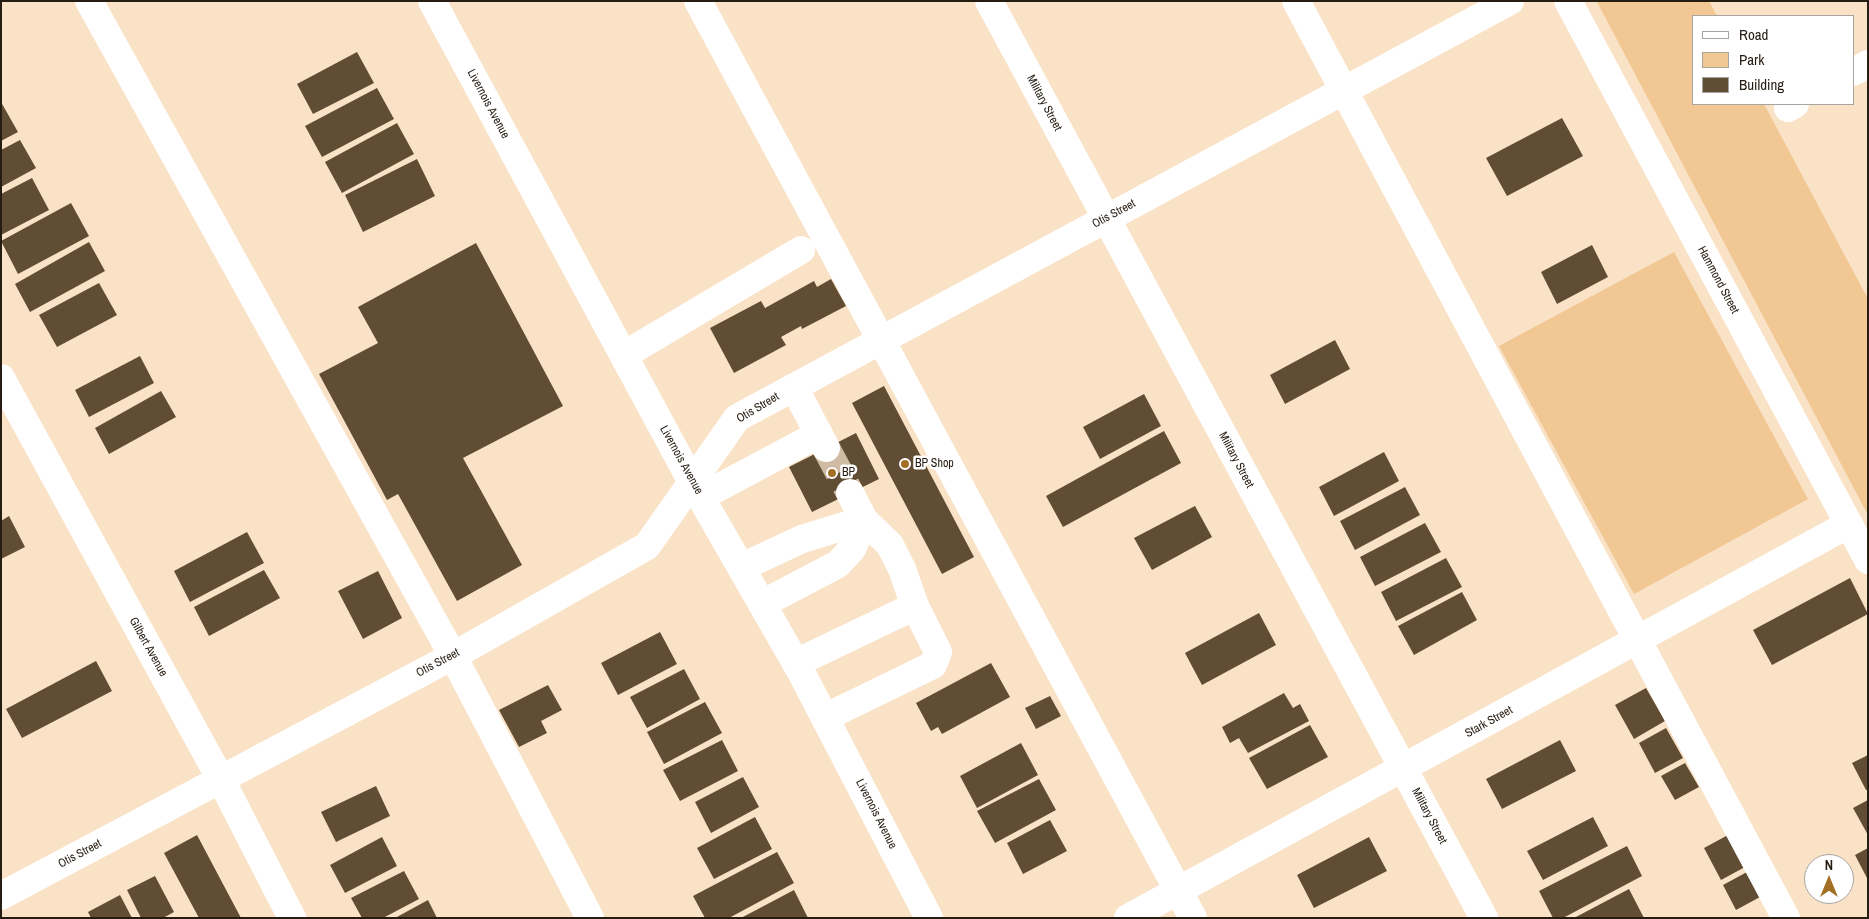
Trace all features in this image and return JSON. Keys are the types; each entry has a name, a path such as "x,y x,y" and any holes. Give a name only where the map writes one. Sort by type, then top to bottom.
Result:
{"street":[{"path":"89,1 453,656 590,918"},
{"name":"Livernois Avenue","path":"432,1 697,489 826,717 929,918"},
{"path":"698,1 1193,918"},
{"name":"Military Street","path":"989,1 1484,918"},
{"path":"1296,1 1786,918"},
{"name":"Otis Street","path":"1,896 220,778 453,656 648,546 697,489 737,418 1510,1"},
{"name":"Hammond Street","path":"1568,1 1868,560"},
{"path":"1854,71 1868,64"},
{"path":"624,355 801,250"},
{"name":"Gilbert Avenue","path":"1,378 220,778 292,918"},
{"path":"697,489 822,441 794,387"},
{"path":"826,717 934,665 938,652 915,606 902,569 890,545 864,520 850,493"},
{"path":"742,567 802,539 864,520"},
{"path":"762,604 838,564 852,549 864,520"},
{"name":"Stark Street","path":"1128,918 1404,769 1849,524"},
{"path":"796,663 915,606"}],"green space":[{"path":"1709,1 1716,15 1692,15 1692,105 1765,105 1868,299 1868,515 1597,2"},
{"path":"1674,252 1808,499 1634,594 1499,346"}],"building":[{"path":"357,52 374,83 313,114 297,84"},
{"path":"377,88 394,119 322,157 305,126"},
{"path":"1,102 18,132 1,141"},
{"path":"1562,118 1583,156 1507,196 1486,158"},
{"path":"397,123 414,154 342,193 325,162"},
{"path":"20,140 36,168 1,187 1,150"},
{"path":"417,159 435,196 363,232 345,195"},
{"path":"32,178 49,210 1,235 1,194"},
{"path":"71,203 89,236 18,274 1,241"},
{"path":"89,242 105,271 30,312 15,284"},
{"path":"476,243 563,406 463,458 522,565 457,601 398,494 387,500 319,374 378,343 358,307"},
{"path":"1592,245 1608,277 1557,304 1541,272"},
{"path":"831,279 846,306 802,329 801,326 781,337 786,345 734,373 710,328 761,301 765,308 814,281 817,287"},
{"path":"99,283 117,315 57,347 39,315"},
{"path":"1335,340 1350,369 1285,404 1270,375"},
{"path":"140,356 154,383 89,417 75,390"},
{"path":"884,386 974,557 942,574 852,403"},
{"path":"161,391 176,417 109,454 95,428"},
{"path":"1144,394 1161,426 1100,459 1083,427"},
{"path":"1164,431 1181,463 1063,527 1046,496"},
{"path":"856,433 879,479 812,512 789,467"},
{"path":"1384,452 1399,481 1334,516 1319,487"},
{"path":"1405,487 1420,515 1355,550 1340,521"},
{"path":"1195,506 1212,537 1152,570 1134,538"},
{"path":"9,516 25,547 1,559 1,521"},
{"path":"1425,523 1441,552 1375,586 1360,557"},
{"path":"247,532 264,563 190,602 174,571"},
{"path":"1446,558 1462,587 1396,621 1381,592"},
{"path":"264,570 280,598 209,636 194,607"},
{"path":"378,571 402,618 363,639 338,591"},
{"path":"1850,578 1868,614 1772,665 1753,630"},
{"path":"1462,592 1477,620 1414,655 1398,626"},
{"path":"1259,613 1276,645 1202,685 1185,653"},
{"path":"660,632 677,664 618,695 601,663"},
{"path":"96,661 112,691 22,738 6,709"},
{"path":"991,663 1010,697 942,734 938,727 931,731 916,703"},
{"path":"684,669 700,699 647,728 630,697"},
{"path":"548,685 562,710 541,721 547,733 519,747 499,710"},
{"path":"1646,688 1665,721 1634,739 1615,705"},
{"path":"1284,693 1293,708 1300,704 1309,721 1248,753 1239,738 1230,743 1222,727"},
{"path":"1050,696 1061,716 1036,729 1025,708"},
{"path":"705,702 722,733 664,764 647,732"},
{"path":"1310,725 1328,757 1267,789 1249,758"},
{"path":"1666,728 1683,758 1655,773 1639,743"},
{"path":"722,740 738,771 680,801 663,770"},
{"path":"1560,740 1576,771 1502,809 1486,779"},
{"path":"1021,743 1038,775 977,808 960,776"},
{"path":"1868,755 1868,790 1866,790 1852,763"},
{"path":"1685,763 1699,787 1675,800 1661,776"},
{"path":"743,777 759,807 711,833 695,802"},
{"path":"1039,779 1056,810 995,843 977,811"},
{"path":"376,786 390,816 336,842 321,812"},
{"path":"1868,800 1868,835 1853,808"},
{"path":"755,817 772,849 714,879 697,848"},
{"path":"1593,817 1608,846 1543,880 1527,851"},
{"path":"1050,820 1067,851 1023,874 1007,843"},
{"path":"197,835 241,918 199,918 164,853"},
{"path":"1728,835 1745,867 1721,880 1704,848"},
{"path":"382,837 397,866 345,893 330,865"},
{"path":"1369,837 1387,871 1314,908 1297,875"},
{"path":"1627,846 1642,876 1563,918 1553,918 1539,891"},
{"path":"1868,848 1868,880 1855,855"},
{"path":"777,852 794,883 729,918 705,918 693,896"},
{"path":"404,871 419,899 383,918 362,918 351,898"},
{"path":"1747,872 1760,897 1736,910 1723,885"},
{"path":"155,876 174,912 163,918 141,918 127,890"},
{"path":"1629,889 1644,918 1574,918"},
{"path":"794,890 808,918 741,918"},
{"path":"120,895 132,918 91,918 88,912"},
{"path":"428,900 437,918 395,918"}],"tunnel":[{"path":"826,448 850,493"}],"place":[{"name":"BP Shop","path":"905,464"},
{"name":"BP","path":"832,473"}]}
